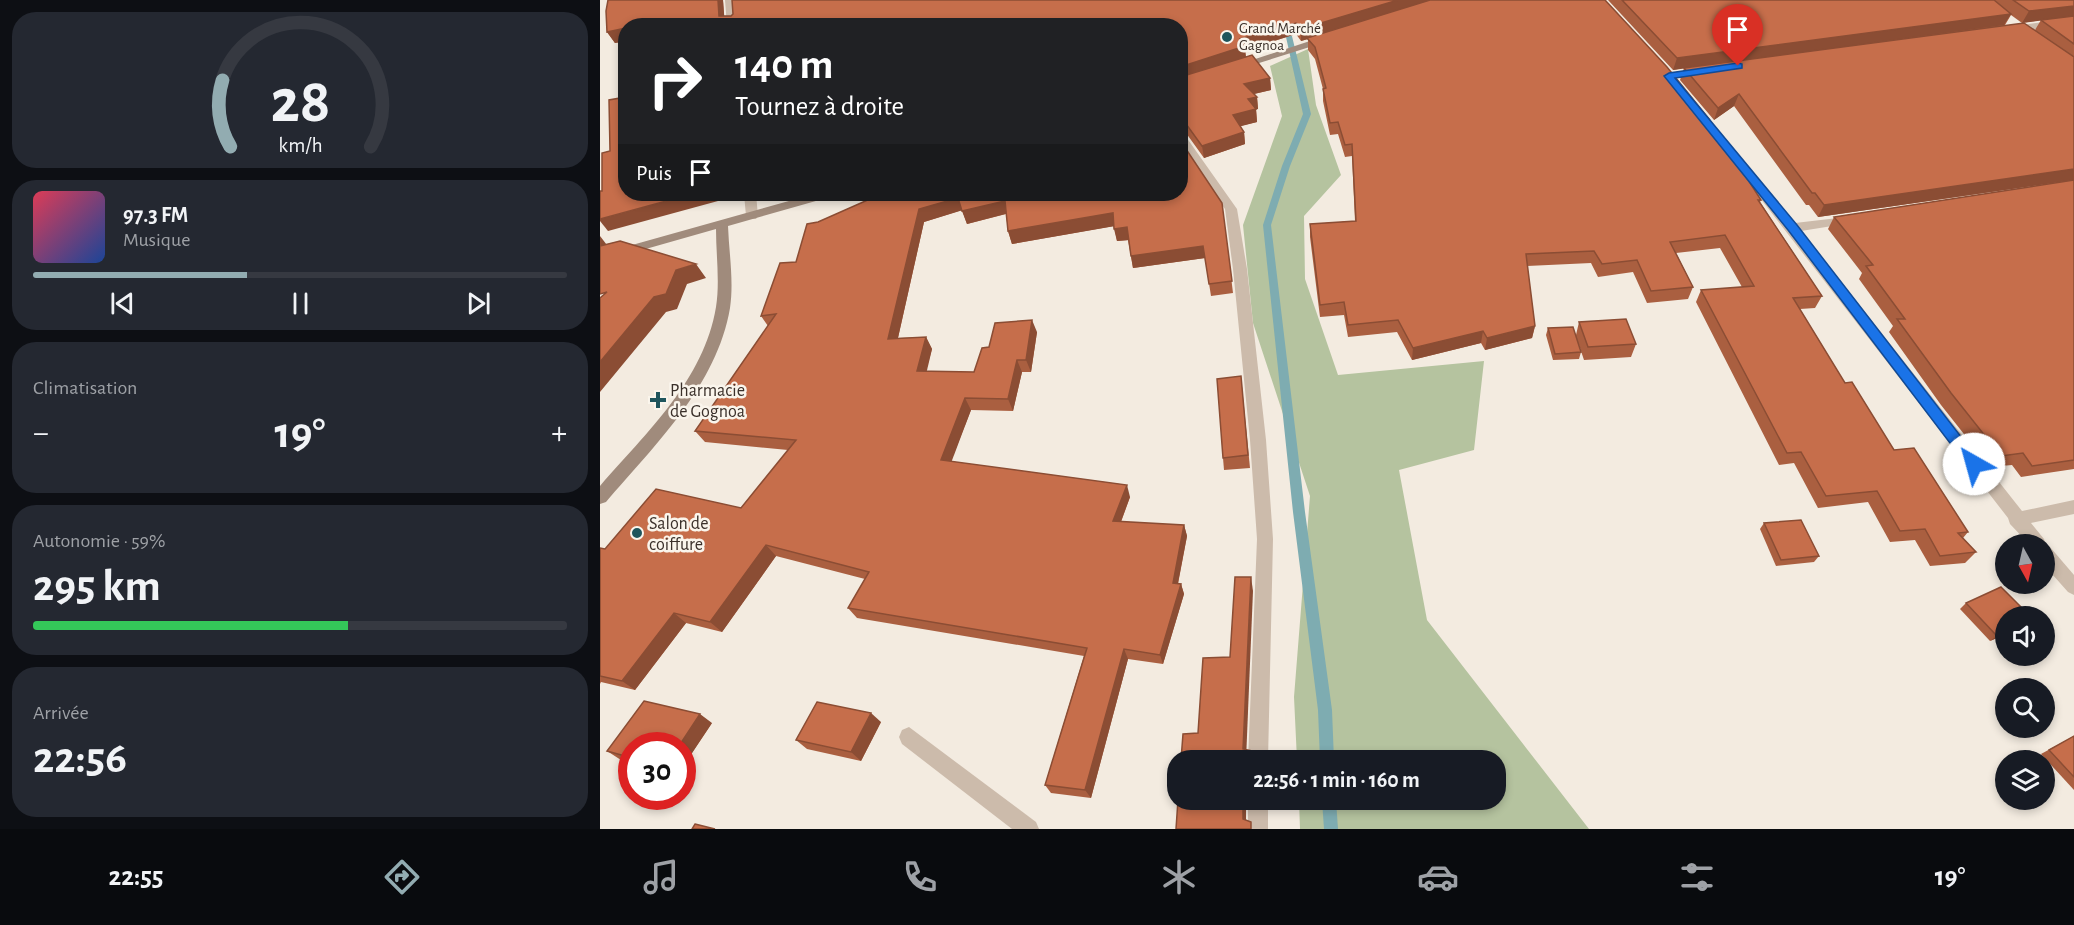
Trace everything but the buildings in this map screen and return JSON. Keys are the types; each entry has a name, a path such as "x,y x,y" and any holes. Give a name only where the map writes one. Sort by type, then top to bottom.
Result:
{"street":[{"path":"730,0 731,18"},
{"path":"2009,21 2027,35"},
{"path":"1995,31 2074,21"},
{"path":"1224,70 1343,34"},
{"path":"1668,76 1715,69"},
{"path":"1705,120 1792,228 2029,534"},
{"path":"1188,147 1231,209 1240,269 1258,440 1265,539 1258,750"},
{"path":"751,201 752,216"},
{"path":"600,258 802,201"},
{"path":"1792,228 1863,217"},
{"path":"600,496 679,405 708,357 723,308 722,225"},
{"path":"2016,519 2074,507"},
{"path":"2055,564 2074,586"},
{"path":"909,737 1029,829"},
{"path":"1258,810 1258,829"}],"green space":[{"path":"1308,49 1316,105 1341,175 1304,216 1305,279 1338,375 1484,361 1474,450 1399,470 1427,620 1589,829 1300,829 1299,810 1506,810 1506,750 1297,750 1294,697 1310,496 1253,323 1243,225 1282,116 1270,66"}],"waterway":[{"path":"1289,24 1287,28 1307,114 1286,166 1267,225 1299,512 1325,710 1327,750"},
{"path":"1330,810 1331,829"}],"place":[{"name":"Grand Marché Gagnoa","path":"1227,37"},
{"name":"Pharmacie de Gognoa","path":"658,400"},
{"name":"Salon de coiffure","path":"637,533"}],"route":[{"path":"1738,66 1669,76 1792,228 1974,464"}]}
